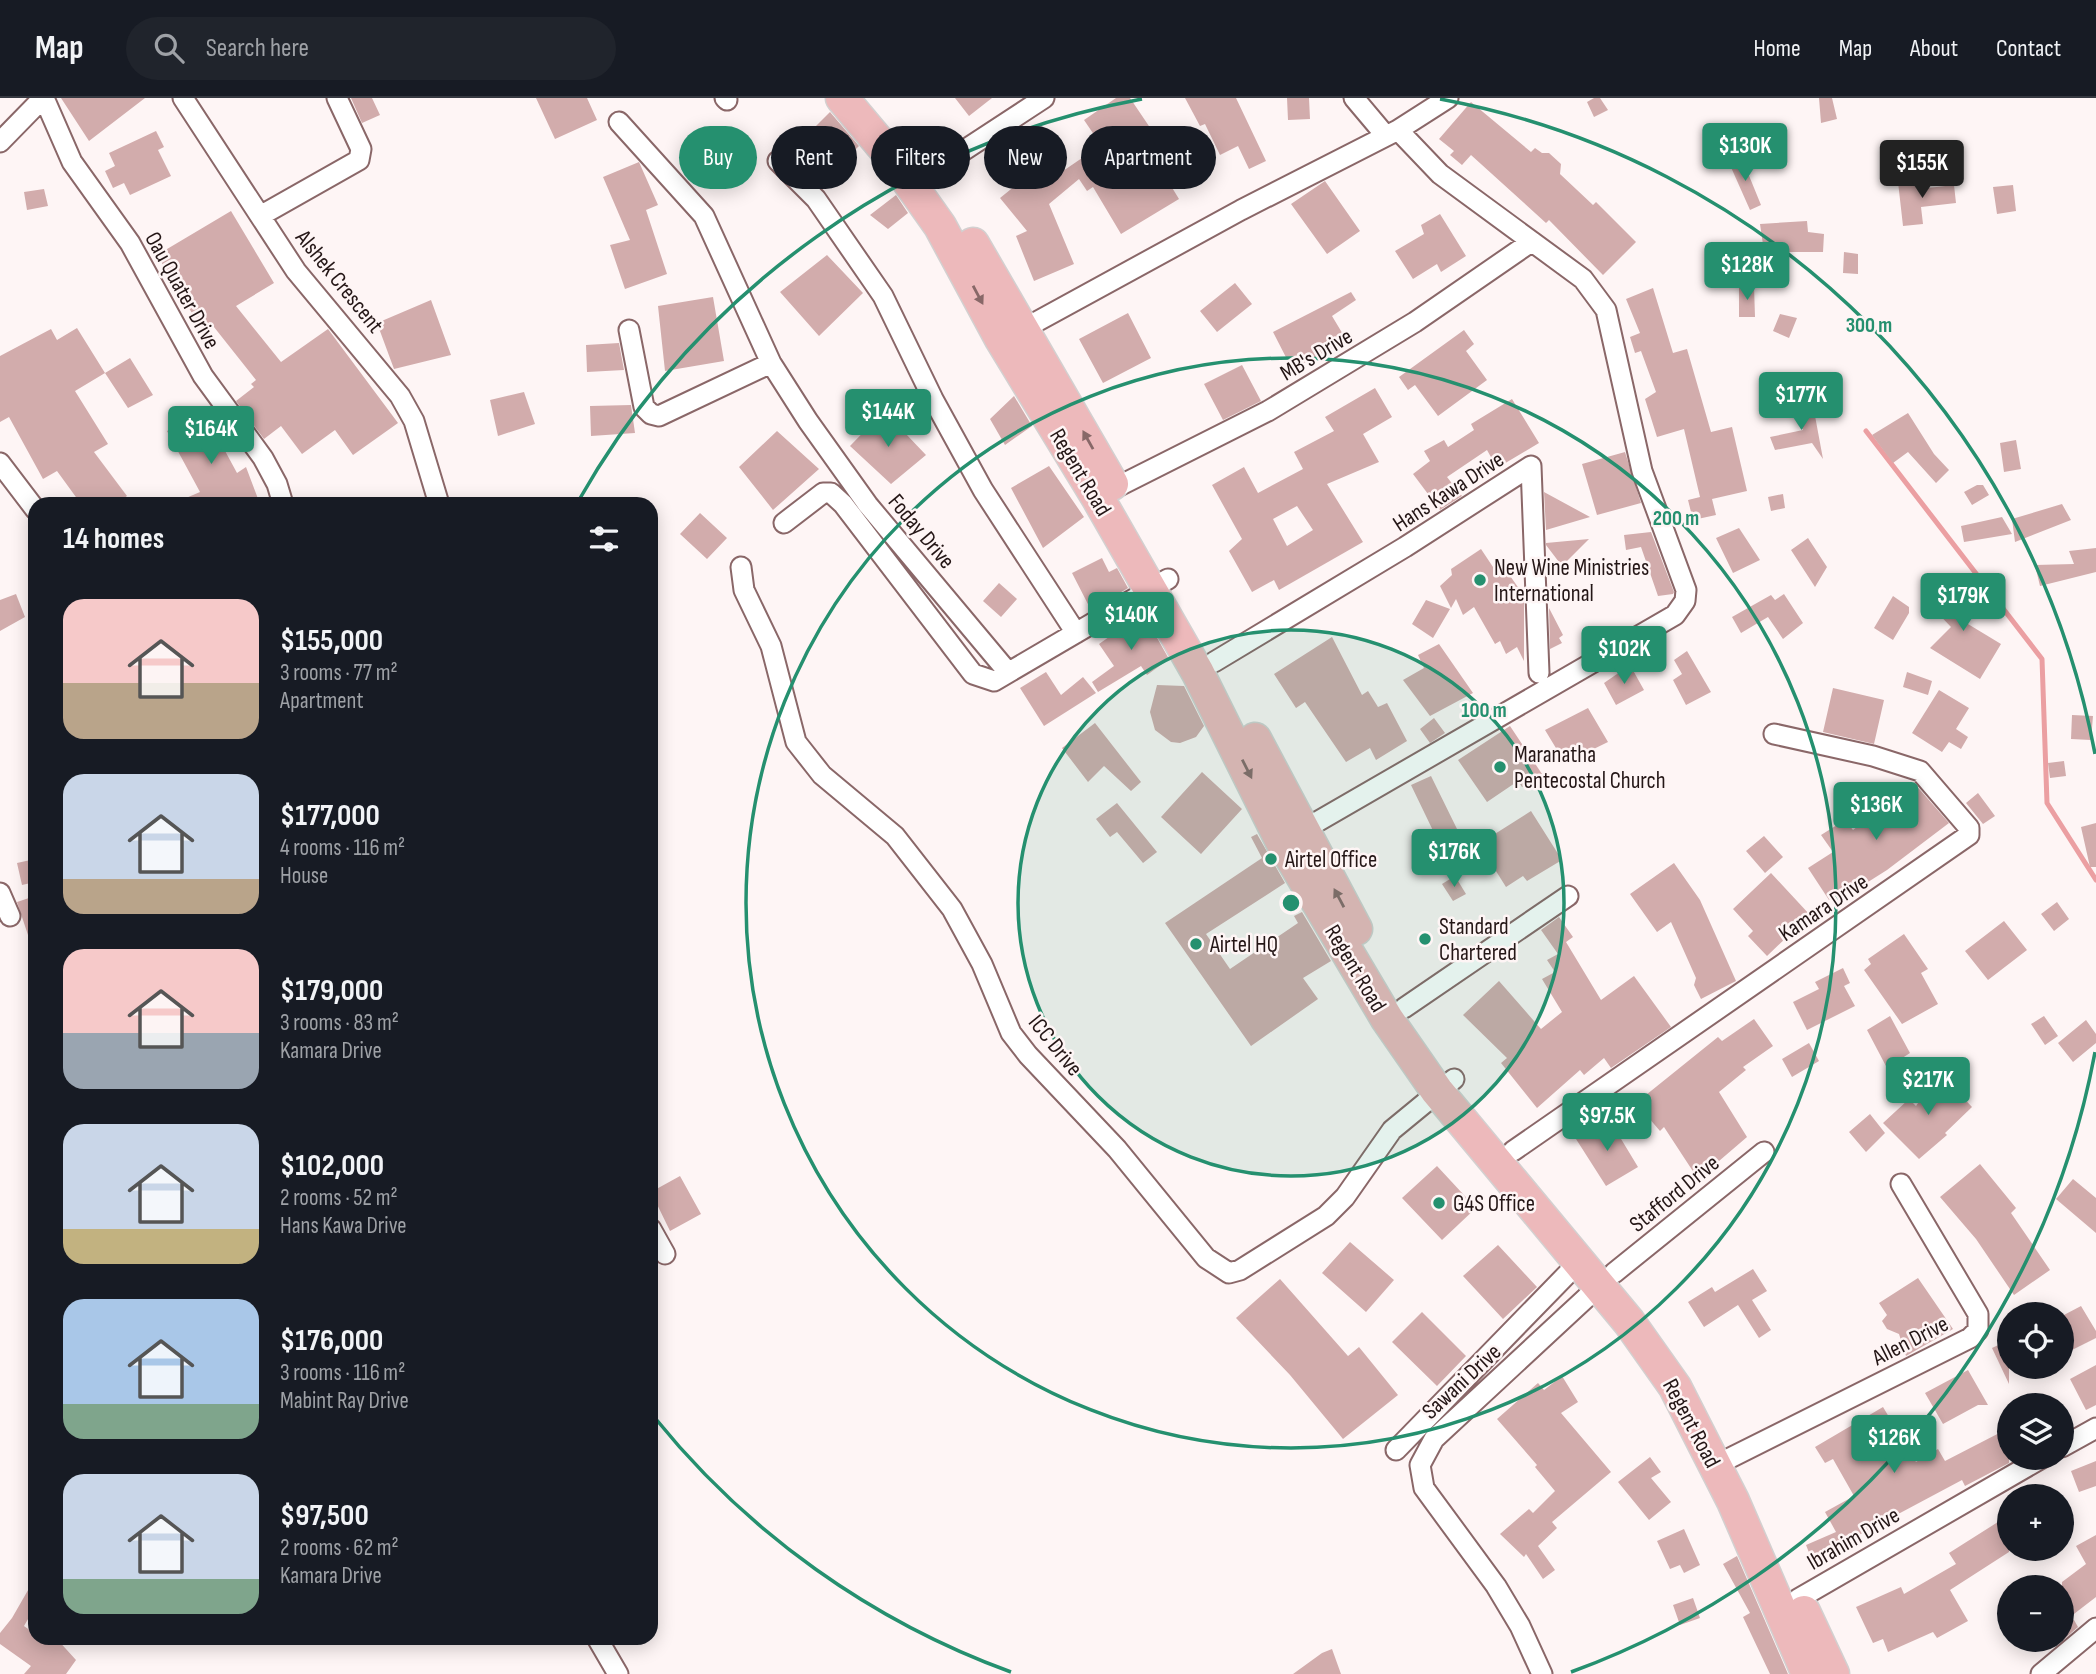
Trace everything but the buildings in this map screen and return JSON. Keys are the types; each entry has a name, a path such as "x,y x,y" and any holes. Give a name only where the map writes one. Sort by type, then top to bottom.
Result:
{"main road":[{"name":"Regent Road","path":"842,98 871,129"},
{"name":"Regent Road","path":"869,98 886,126"},
{"name":"Regent Road","path":"930,189 957,215 1013,334 1159,585 1213,662 1303,830 1347,934 1404,1008 1446,1085 1513,1151 1597,1273"},
{"name":"Regent Road","path":"1013,334 1115,488 1198,673 1282,842 1347,934 1446,1085 1597,1273 1693,1377 1723,1462 1808,1674"},
{"name":"Regent Road","path":"1723,1462 1798,1599 1833,1674"}],"street":[{"path":"0,142 43,98"},
{"name":"Oau Quater Drive","path":"43,98 72,162 130,243 203,376 263,458 280,497"},
{"name":"Alshek Crescent","path":"183,98 296,271 400,396 414,421 437,497"},
{"path":"260,216 359,160 361,149 337,98"},
{"path":"970,146 1044,98"},
{"path":"1303,830 1675,615 1685,601 1686,590 1642,471 1610,318 1583,279 1440,174 1354,98"},
{"path":"1013,334 1241,210 1392,133 1448,98"},
{"name":"Foday Drive","path":"619,122 704,216 771,363 808,421 868,505 1007,671"},
{"path":"806,189 816,199 883,296 933,399 983,489 1076,633"},
{"name":"MB's Drive","path":"1115,488 1268,411 1415,322 1531,242"},
{"path":"629,330 644,407 651,414 659,416 771,363"},
{"path":"0,463 28,500"},
{"name":"Hans Kawa Drive","path":"1213,662 1405,547 1531,466 1539,673"},
{"path":"784,523 824,493 831,493 843,504 973,674 994,681 1007,671 1159,585"},
{"name":"ICC Drive","path":"741,567 744,590 771,646 796,742 822,775 895,836 914,859 952,909 982,964 1011,1033 1028,1055 1117,1149 1206,1258 1229,1273 1240,1270 1311,1228 1345,1197 1392,1130 1446,1085"},
{"name":"Kamara Drive","path":"1513,1151 1969,835 1969,828 1920,771 1873,756 1774,734"},
{"path":"0,893 10,916"},
{"path":"1404,1008 1568,897"},
{"name":"Stafford Drive","path":"1597,1273 1764,1152"},
{"name":"Allen Drive","path":"1723,1462 1970,1338 1978,1329 1978,1314 1901,1184"},
{"path":"658,1242 665,1254"},
{"path":"1396,1450 1597,1273"},
{"name":"Sawani Drive","path":"1542,1674 1520,1626 1496,1586 1424,1488 1420,1465 1434,1439 1597,1273"},
{"path":"2074,1440 2096,1428"},
{"name":"Ibrahim Drive","path":"1798,1599 2021,1470"},
{"path":"2041,1674 2096,1629"},
{"path":"601,1645 618,1674"}],"waterway":[{"path":"1866,431 2042,659 2047,803 2096,880"}],"place":[{"name":"New Wine Ministries International","path":"1480,580"},
{"name":"Maranatha Pentecostal Church","path":"1500,767"},
{"name":"Airtel Office","path":"1271,859"},
{"name":"Standard Chartered","path":"1425,939"},
{"name":"Airtel HQ","path":"1196,944"},
{"name":"G4S Office","path":"1439,1203"}]}
